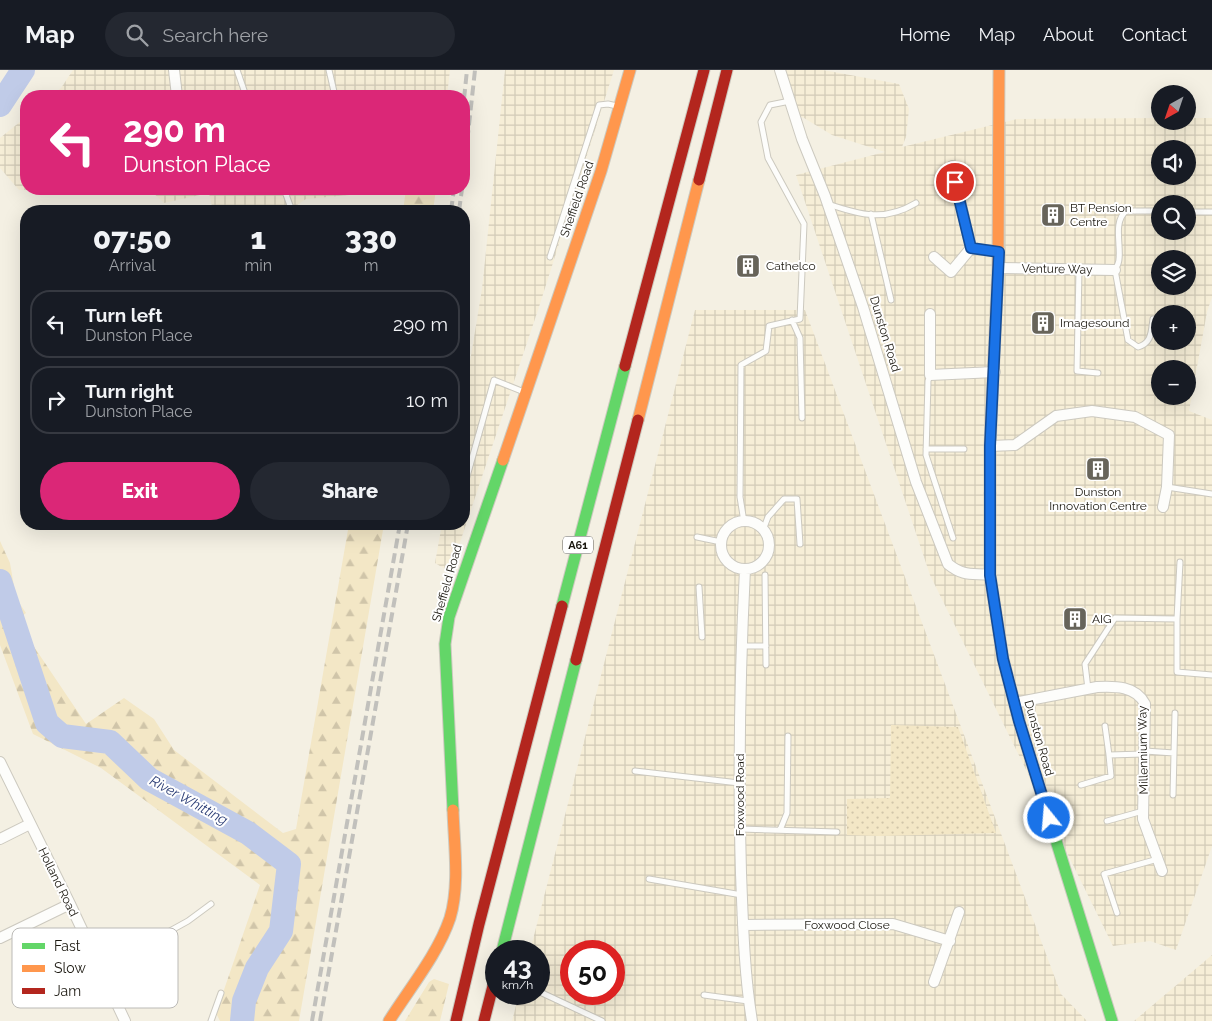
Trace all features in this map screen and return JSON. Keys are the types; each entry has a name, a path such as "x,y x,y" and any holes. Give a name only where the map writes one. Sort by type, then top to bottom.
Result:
{"main road":[{"name":"Sheffield Road","path":"389,1021 436,948 450,917 456,878 445,644 449,617 601,171 630,70"},
{"name":"A61","path":"456,1021 489,886 704,70"},
{"name":"A61","path":"505,940 727,70"},
{"name":"Dunston Road","path":"999,70 999,252 995,372 990,446 990,575 1003,659 1014,703 1112,1021"},
{"path":"484,1021 488,1005"}],"street":[{"path":"174,70 176,90"},
{"name":"Dunston Road","path":"780,70 802,139 827,204 862,307 916,482 948,564 958,572 970,575 990,575"},
{"path":"952,166 971,248"},
{"path":"971,248 999,252"},
{"path":"934,257 951,272 971,248"},
{"name":"Venture Way","path":"998,268 1115,270"},
{"path":"930,314 930,376 995,372"},
{"path":"990,446 1015,445 1056,416 1092,411 1136,417 1169,435 1167,487 1163,507"},
{"path":"744,522 758,525 763,530 769,544 768,552 760,565 745,569 730,564 725,558 721,542 729,528 736,523 744,522"},
{"name":"Foxwood Road","path":"745,569 741,646 739,783 745,970 752,1021"},
{"name":"Millennium Way","path":"1014,703 1103,686 1129,689 1142,698 1145,704 1143,819 1162,870"},
{"name":"Holland Road","path":"0,762 81,928"},
{"path":"0,838 30,824"},
{"path":"21,928 70,904"},
{"path":"934,982 959,912"},
{"name":"Foxwood Close","path":"743,925 893,924 950,941"},
{"path":"0,938 12,932"},
{"name":"Holland Road","path":"119,1008 125,1021"}],"lane":[{"path":"237,70 244,90"},
{"path":"329,70 334,90"},
{"path":"744,522 740,497 741,366 766,351 769,326 800,319 804,224 768,158 761,122 770,105 790,101"},
{"path":"550,257 599,105 608,104 620,107"},
{"path":"827,204 854,213 871,214 892,213 904,210 916,203"},
{"path":"1151,211 1126,211 1122,214 1119,228 1120,260 1115,270 1128,340 1138,347 1144,346 1149,342 1151,330"},
{"path":"1196,212 1212,212"},
{"path":"871,214 891,300"},
{"path":"1079,269 1076,371 1098,373"},
{"path":"792,320 800,338 802,418"},
{"path":"930,376 928,382 926,455 953,538"},
{"path":"470,465 494,380 525,392"},
{"path":"926,449 964,449"},
{"path":"1167,487 1212,494"},
{"path":"763,530 768,517 784,499 797,499 800,544"},
{"path":"697,537 721,542"},
{"path":"1180,562 1176,672 1212,675"},
{"path":"765,574 766,665"},
{"path":"699,588 702,637"},
{"path":"1088,689 1085,664 1115,618 1177,619"},
{"path":"741,646 766,646"},
{"path":"1172,795 1175,713"},
{"path":"1081,785 1111,776 1105,726"},
{"path":"780,830 787,813 788,736"},
{"path":"1109,755 1144,752 1174,753"},
{"path":"635,771 739,783"},
{"path":"1107,820 1144,810"},
{"path":"740,829 837,832"},
{"path":"1117,913 1104,874 1158,859"},
{"path":"649,879 742,895"},
{"path":"175,928 211,904"},
{"path":"211,1021 221,993"},
{"path":"704,995 748,1001"},
{"path":"550,997 602,1021"}],"shaded area":[{"path":"73,70 450,70 448,90 58,90"},
{"path":"505,70 614,70 539,307 470,512 470,362 482,289"},
{"path":"780,70 823,70 899,84 909,109 906,137 902,147 1017,119 1151,118 1151,130 1196,130 1196,118 1212,118 1212,297 1207,312 1196,372 1196,360 1151,360 1151,405 1190,405 1189,411 1212,420 1212,846 1176,950 1150,941 1113,946 930,575 796,175 885,152 832,135 794,114"},
{"path":"20,122 20,190 0,168 0,138"},
{"path":"155,195 200,195 164,203"},
{"path":"209,195 349,195 306,199 297,205 212,205"},
{"path":"695,310 805,310 1061,994 1087,1021 512,1021 516,1005 550,1005 550,940 533,940"},
{"path":"441,530 464,530 450,572 435,563"},
{"path":"1212,955 1212,1021 1134,1021"}],"green space":[{"path":"405,195 435,195 434,205 404,205"},
{"path":"348,530 383,530 299,1021 220,1021 216,1013 260,885 101,768 33,734 0,645 0,541 10,563 16,598 26,613 16,620 86,724 124,698 154,719 174,750 283,833 296,829"},
{"path":"891,725 958,727 996,833 847,835 847,799 890,798"},
{"path":"434,979 449,984 440,1021 405,1021 429,982"}],"waterway":[{"name":"River Whitting","path":"0,105 23,70"},
{"name":"River Whitting","path":"0,581 47,723 62,736 110,742 149,779 248,833 289,864 281,931 257,968 244,1001 242,1021"}],"railway":[{"path":"465,90 467,70"},
{"path":"470,115 475,70"},
{"path":"452,205 453,195"},
{"path":"460,205 461,195"},
{"path":"312,1021 399,530"},
{"path":"320,1021 407,530"}],"traffic: fast":[{"path":"562,606 625,366"},
{"path":"453,810 445,644 449,617 503,460"},
{"path":"505,940 576,660"},
{"path":"1054,834 1112,1021"}],"traffic: slow":[{"path":"503,460 601,171 630,70"},
{"path":"990,494 990,446 998,268 999,70"},
{"path":"638,420 699,180"},
{"path":"389,1021 431,958 450,918 456,878 453,810"}],"traffic: jam":[{"path":"625,366 704,70"},
{"path":"699,180 727,70"},
{"path":"576,660 638,420"},
{"path":"990,494 990,575 1003,659 1019,721 1054,834"},
{"path":"456,1021 479,924 562,606"},
{"path":"484,1021 488,1005"}],"place":[{"name":"BT Pension Centre","path":"1053,215"},
{"name":"Cathelco","path":"748,266"},
{"name":"Imagesound","path":"1043,323"},
{"name":"Dunston Innovation Centre","path":"1098,469"},
{"name":"AIG","path":"1075,619"}],"route":[{"path":"955,182 971,248 999,252 995,372 990,446 990,575 1003,659 1019,721 1049,818"}]}
